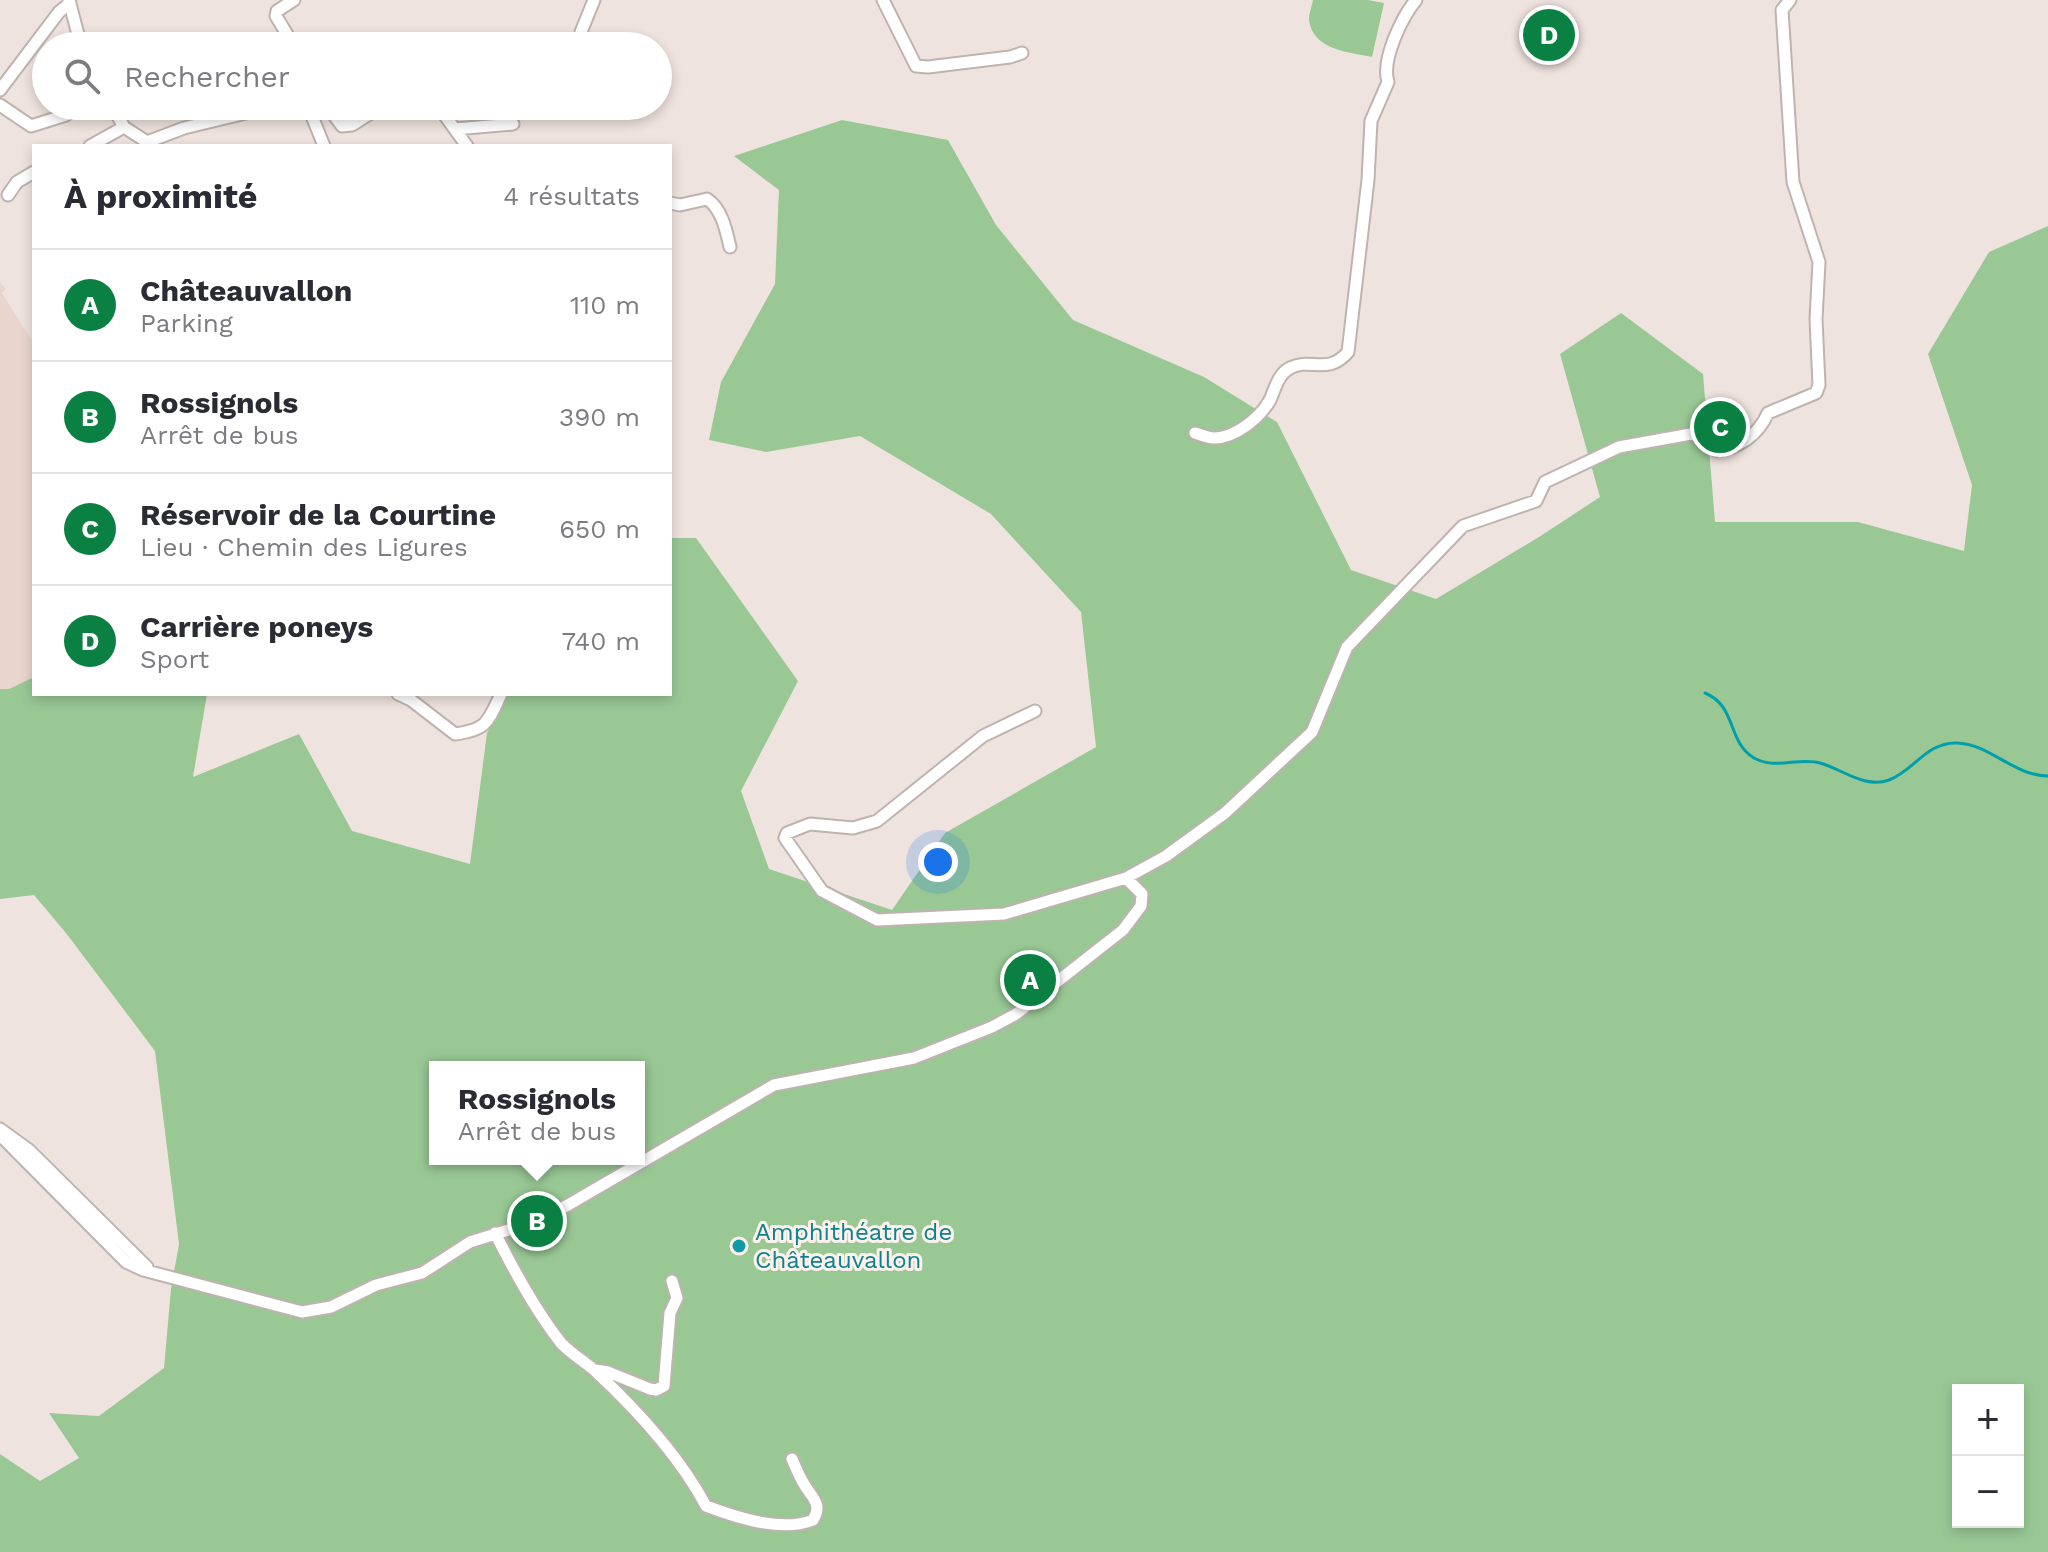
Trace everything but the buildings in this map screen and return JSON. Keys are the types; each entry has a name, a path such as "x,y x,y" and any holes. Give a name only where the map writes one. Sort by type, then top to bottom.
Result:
{"street":[{"path":"286,32 276,16 277,11 294,0"},
{"path":"581,32 594,0"},
{"path":"883,0 916,66 942,66 1022,53"},
{"path":"1195,433 1213,438 1232,433 1264,410 1286,370 1293,366 1331,365 1340,362 1348,352 1371,121 1388,82 1385,73 1397,27 1416,0"},
{"path":"1035,711 983,736 877,821 853,828 810,824 787,833 785,838 822,891 877,920 1004,914 1126,878 1166,856 1225,813 1312,732 1347,647 1463,526 1536,501 1545,482 1619,447 1691,434 1716,450 1730,449 1761,429 1768,413 1816,393 1819,385 1816,319 1819,262 1793,182 1782,10 1790,0"},
{"path":"44,32 69,2 77,32"},
{"path":"0,90 32,48"},
{"path":"0,105 31,126 50,120"},
{"path":"120,120 124,127 147,142 217,120"},
{"path":"314,120 323,144"},
{"path":"338,120 342,126 360,120"},
{"path":"448,120 466,144"},
{"path":"455,129 513,124"},
{"path":"94,144 124,127"},
{"path":"8,195 17,182 32,173"},
{"path":"672,203 680,205 707,199 713,203 723,219 730,247"},
{"path":"402,696 455,734 474,732 487,724 500,696"},
{"path":"645,1160 774,1085 914,1058 992,1027 1016,1014 1123,930 1141,906 1142,894 1126,878"},
{"path":"0,1129 29,1150 137,1259 156,1274"},
{"path":"0,1135 126,1262 156,1274 251,1301 302,1312 319,1311 376,1285 422,1273 461,1247 537,1221 637,1165"},
{"path":"495,1233 513,1269 563,1345 594,1370 664,1444 706,1506 746,1521 781,1523 813,1520 818,1512 816,1500 805,1486 792,1459"},
{"path":"594,1370 608,1372 650,1389 664,1386 670,1313 677,1298 672,1281"}],"shaded area":[{"path":"0,282 6,289 2,293 32,341 32,678 9,689 0,689"}],"green space":[{"path":"1313,0 1384,3 1372,57 1333,48 1317,37 1309,19"},
{"path":"1550,17 1566,31 1548,52 1532,38"},
{"path":"842,120 948,140 996,225 1073,320 1204,377 1277,422 1351,570 1436,599 1600,497 1560,354 1621,313 1703,374 1715,522 1858,522 1964,551 1972,485 1928,354 1989,252 2048,226 2048,1552 0,1552 0,1454 40,1481 79,1458 49,1413 99,1416 164,1368 171,1289 179,1244 155,1051 34,895 0,899 0,689 9,689 32,678 32,696 207,696 193,777 299,734 352,831 470,864 487,733 508,696 672,696 672,538 696,538 798,681 741,791 769,869 892,910 945,833 1096,747 1081,612 991,514 860,436 766,452 709,440 721,382 775,284 779,190 734,156"}],"waterway":[{"path":"1705,693 1722,706 1745,751 1754,758 1770,763 1820,763 1862,780 1880,782 1898,776 1937,747 1957,743 1980,749 2024,771 2048,776"}],"place":[{"name":"Carrière poneys","path":"1549,35"},
{"name":"Réservoir de la Courtine","path":"1720,427"},
{"name":"Châteauvallon","path":"1030,980"},
{"name":"Rossignols","path":"537,1221"},
{"name":"Amphithéatre de Châteauvallon","path":"739,1246"}]}
